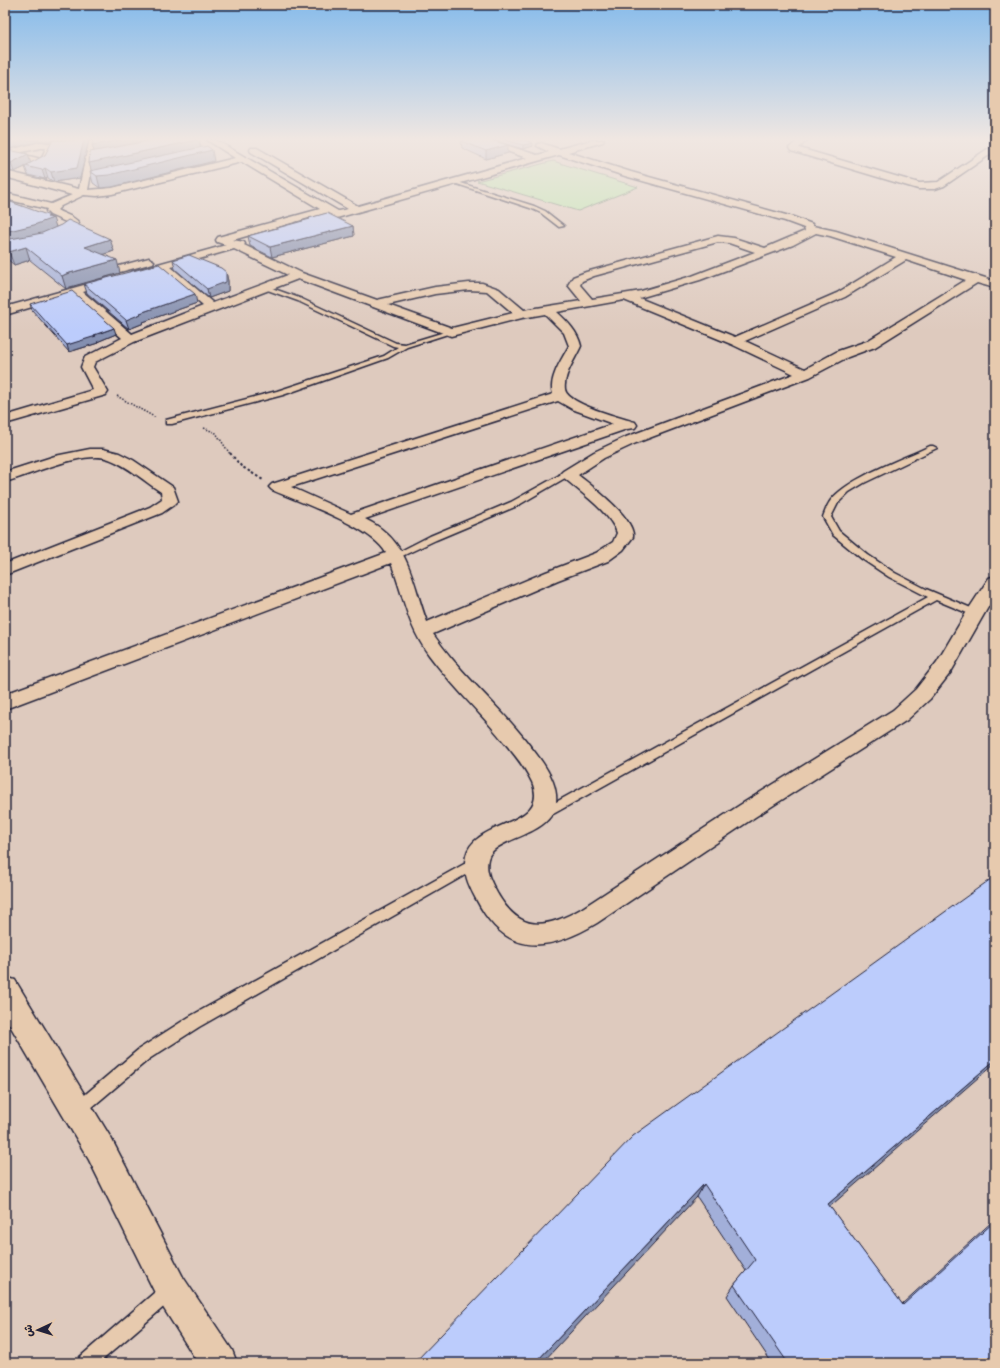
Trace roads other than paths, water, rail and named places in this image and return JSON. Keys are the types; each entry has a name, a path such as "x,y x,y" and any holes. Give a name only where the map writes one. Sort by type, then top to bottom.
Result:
{"street":[{"path":"38,204 52,207 59,204"},
{"path":"319,204 333,212"},
{"path":"348,204 352,206 361,204"},
{"path":"5,311 74,290 236,246 359,204"},
{"path":"735,204 789,219 808,226 810,229 832,233 995,285"},
{"path":"5,250 46,239 71,228 74,223 71,219 54,213 51,210 52,207"},
{"path":"5,302 222,239 333,212"},
{"path":"222,239 298,275 451,332 522,314 642,294 696,278 765,252 811,232 810,229"},
{"path":"589,303 574,285 578,279 590,274 718,240 730,240 765,252"},
{"path":"735,341 840,295 905,256"},
{"path":"162,266 211,307"},
{"path":"5,420 100,392 87,367 90,360 130,339 298,275"},
{"path":"423,631 498,598 599,558 617,548 624,538 625,532 622,526 607,508 568,474 599,455 650,432 805,374 844,354 870,344 975,279"},
{"path":"376,304 431,292 478,285 492,289 522,314"},
{"path":"74,290 130,339"},
{"path":"626,297 735,341 805,374"},
{"path":"547,310 572,334 575,342 575,346 560,379 558,390 560,396 569,404 650,432"},
{"path":"560,396 277,487 351,519 374,531 389,544 402,572 423,631 452,670 496,718 535,766 546,792 546,805 540,816 488,842 478,852 475,863 479,880 488,899 500,917 515,930 528,934 548,934 579,921 611,903 682,854 900,715 923,694 935,680 995,582"},
{"path":"351,519 503,468 627,424"},
{"path":"5,477 69,457 92,453 113,455 168,490 170,501 156,510 5,570"},
{"path":"5,702 394,556"},
{"path":"5,990 100,1148 171,1289 219,1363"}],"lane":[{"path":"522,204 543,212 561,226"},
{"path":"264,287 300,300 387,342 405,346"},
{"path":"169,422 287,391 386,357 405,346 451,332"},
{"path":"933,448 861,481 846,490 834,502 828,517 836,533 865,557 892,575 975,613"},
{"path":"394,556 514,504 568,474"},
{"path":"540,816 936,596"},
{"path":"78,1110 144,1054 182,1029 475,863"},
{"path":"86,1363 171,1289"}]}
